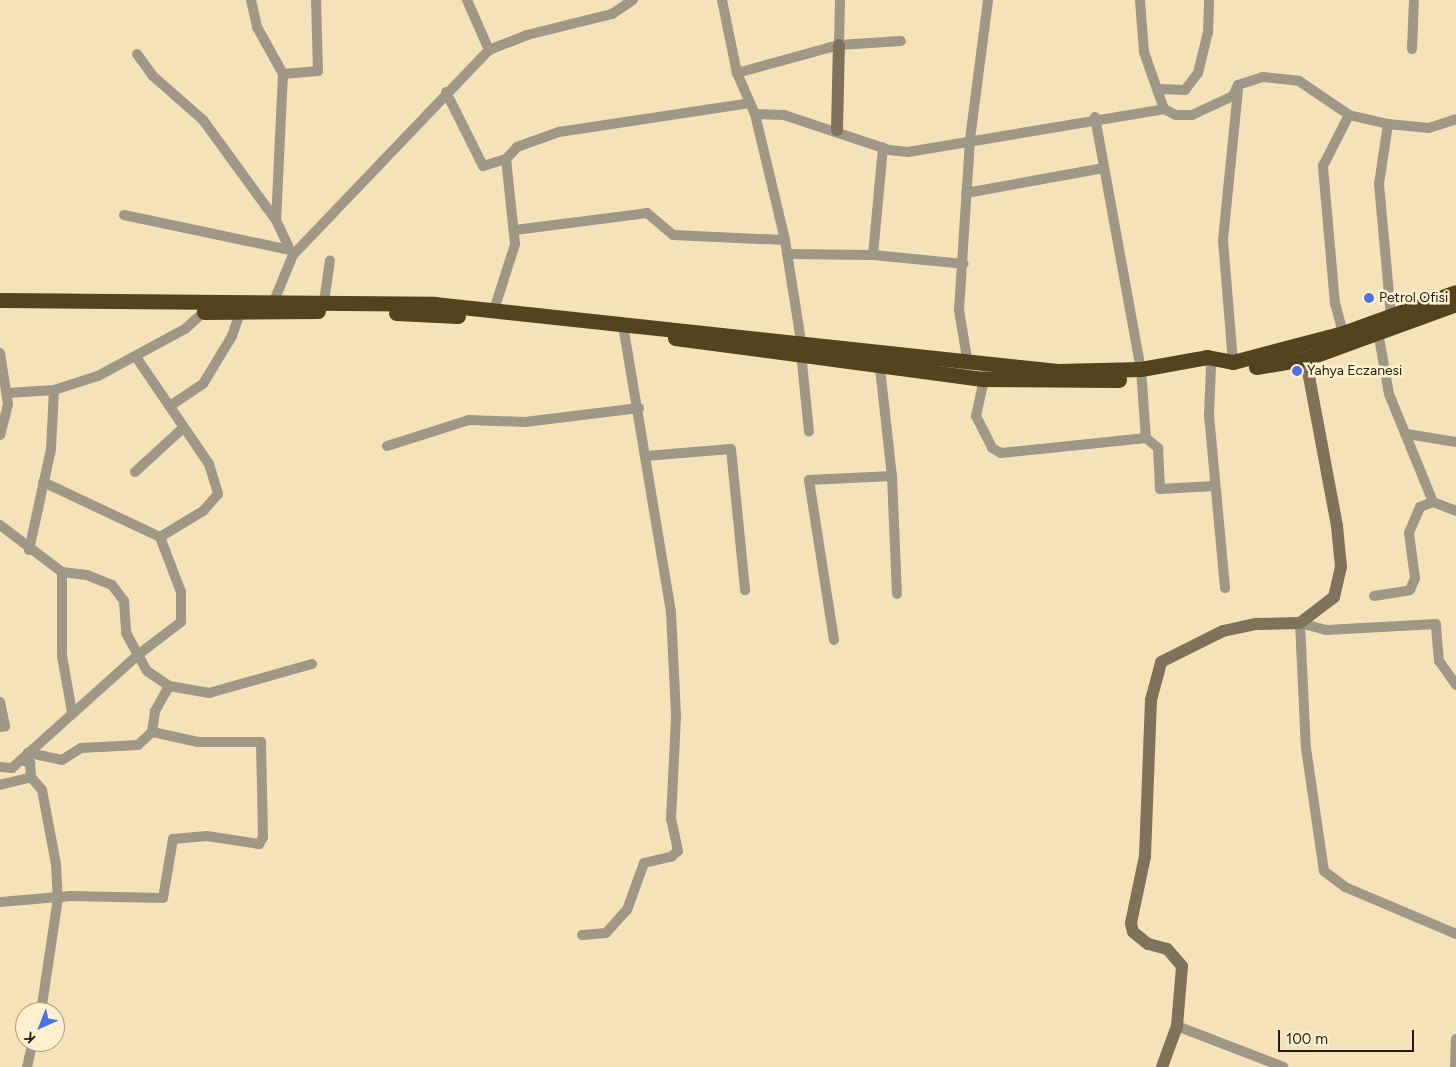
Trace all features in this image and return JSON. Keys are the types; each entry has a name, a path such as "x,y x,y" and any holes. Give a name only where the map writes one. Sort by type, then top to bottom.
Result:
{"highway":[{"path":"1209,362 1244,369 1304,352 1456,292"},
{"path":"0,300 456,316 628,328"},
{"path":"242,309 274,301 494,310 628,328 801,347 986,372 1057,371 1141,374 1209,362 1233,362 1304,352 1344,333 1456,304"},
{"path":"0,310 209,307"},
{"path":"879,359 968,364 986,372"}],"street":[{"path":"251,0 257,27 283,74 276,220"},
{"path":"283,74 318,71 316,0"},
{"path":"467,0 489,50"},
{"path":"274,301 291,251 489,50 527,35 612,14 633,0"},
{"path":"722,0 737,73 755,114 787,254 801,347 809,432"},
{"path":"837,130 840,0"},
{"path":"968,364 959,310 964,264 970,140 988,0"},
{"path":"1140,0 1144,52 1159,90 1164,109"},
{"path":"1159,90 1184,90 1198,73 1208,32 1209,0"},
{"path":"1412,48 1414,0"},
{"path":"737,73 839,45 901,41"},
{"path":"137,54 153,76 203,120 276,220 291,251"},
{"path":"1238,84 1263,77 1299,81 1349,115 1388,124 1429,128 1456,119"},
{"path":"755,114 784,115 837,130 883,147 908,152 1095,118 1164,109 1192,115 1233,96 1238,84"},
{"path":"1233,362 1222,240 1236,139 1238,84"},
{"path":"446,92 483,166 506,159 517,147 559,132 750,103"},
{"path":"1344,333 1335,304 1322,166 1349,115"},
{"path":"1095,118 1141,374 1146,438"},
{"path":"1388,124 1379,184 1381,323 1389,394 1407,434 1433,502"},
{"path":"873,255 883,147"},
{"path":"494,310 515,244 506,159"},
{"path":"966,193 1104,168"},
{"path":"514,230 647,213 673,235 784,240"},
{"path":"124,215 291,251"},
{"path":"787,254 873,255 964,264"},
{"path":"324,302 330,260"},
{"path":"8,393 54,390 136,357 209,307"},
{"path":"170,406 203,384 242,309"},
{"path":"582,935 606,933 627,910 644,863 671,857 678,851 671,819 676,724 671,612 628,328"},
{"path":"1300,623 1334,597 1341,567 1304,352"},
{"path":"0,353 8,393 0,435"},
{"path":"136,357 209,464 218,494 203,511 160,537"},
{"path":"879,359 892,476 897,594"},
{"path":"1209,362 1214,486 1225,588"},
{"path":"986,372 976,416 992,448 1001,453 1146,438 1158,448 1160,489 1214,486"},
{"path":"29,550 51,449 54,390"},
{"path":"387,446 469,420 525,422 639,408"},
{"path":"135,472 183,428"},
{"path":"1407,434 1456,442"},
{"path":"646,456 731,449 745,590"},
{"path":"834,640 809,480 892,476"},
{"path":"0,767 12,768 138,654 181,622 181,592 160,537 43,482"},
{"path":"1374,596 1410,590 1415,578 1412,520 1420,507 1433,502 1456,511"},
{"path":"0,526 29,550 62,572 87,575 112,585 124,601 126,634 147,671 169,686 209,693 312,664"},
{"path":"62,572 62,656 72,712"},
{"path":"1300,623 1306,748 1324,871 1345,887 1456,934"},
{"path":"1162,1067 1177,1026 1182,966 1167,949 1148,944 1133,932 1131,923 1144,856 1152,700 1161,662 1223,631 1257,624 1300,623 1326,630 1436,624 1440,661 1456,685"},
{"path":"25,756 62,760 90,746 132,747 152,732 155,711 169,686"},
{"path":"0,702 5,726 0,727"},
{"path":"0,902 58,898 163,898 174,839 185,836 259,844 263,837 262,742 198,742 152,732"},
{"path":"25,756 30,763 31,777 46,802 58,898 42,1002"},
{"path":"0,785 31,777"},
{"path":"1177,1026 1268,1065 1283,1067"},
{"path":"1455,1067 1456,1039"},
{"path":"27,1067 31,1052"}],"place":[{"name":"Petrol Ofisi","path":"1369,298"},
{"name":"Yahya Eczanesi","path":"1297,371"}]}
